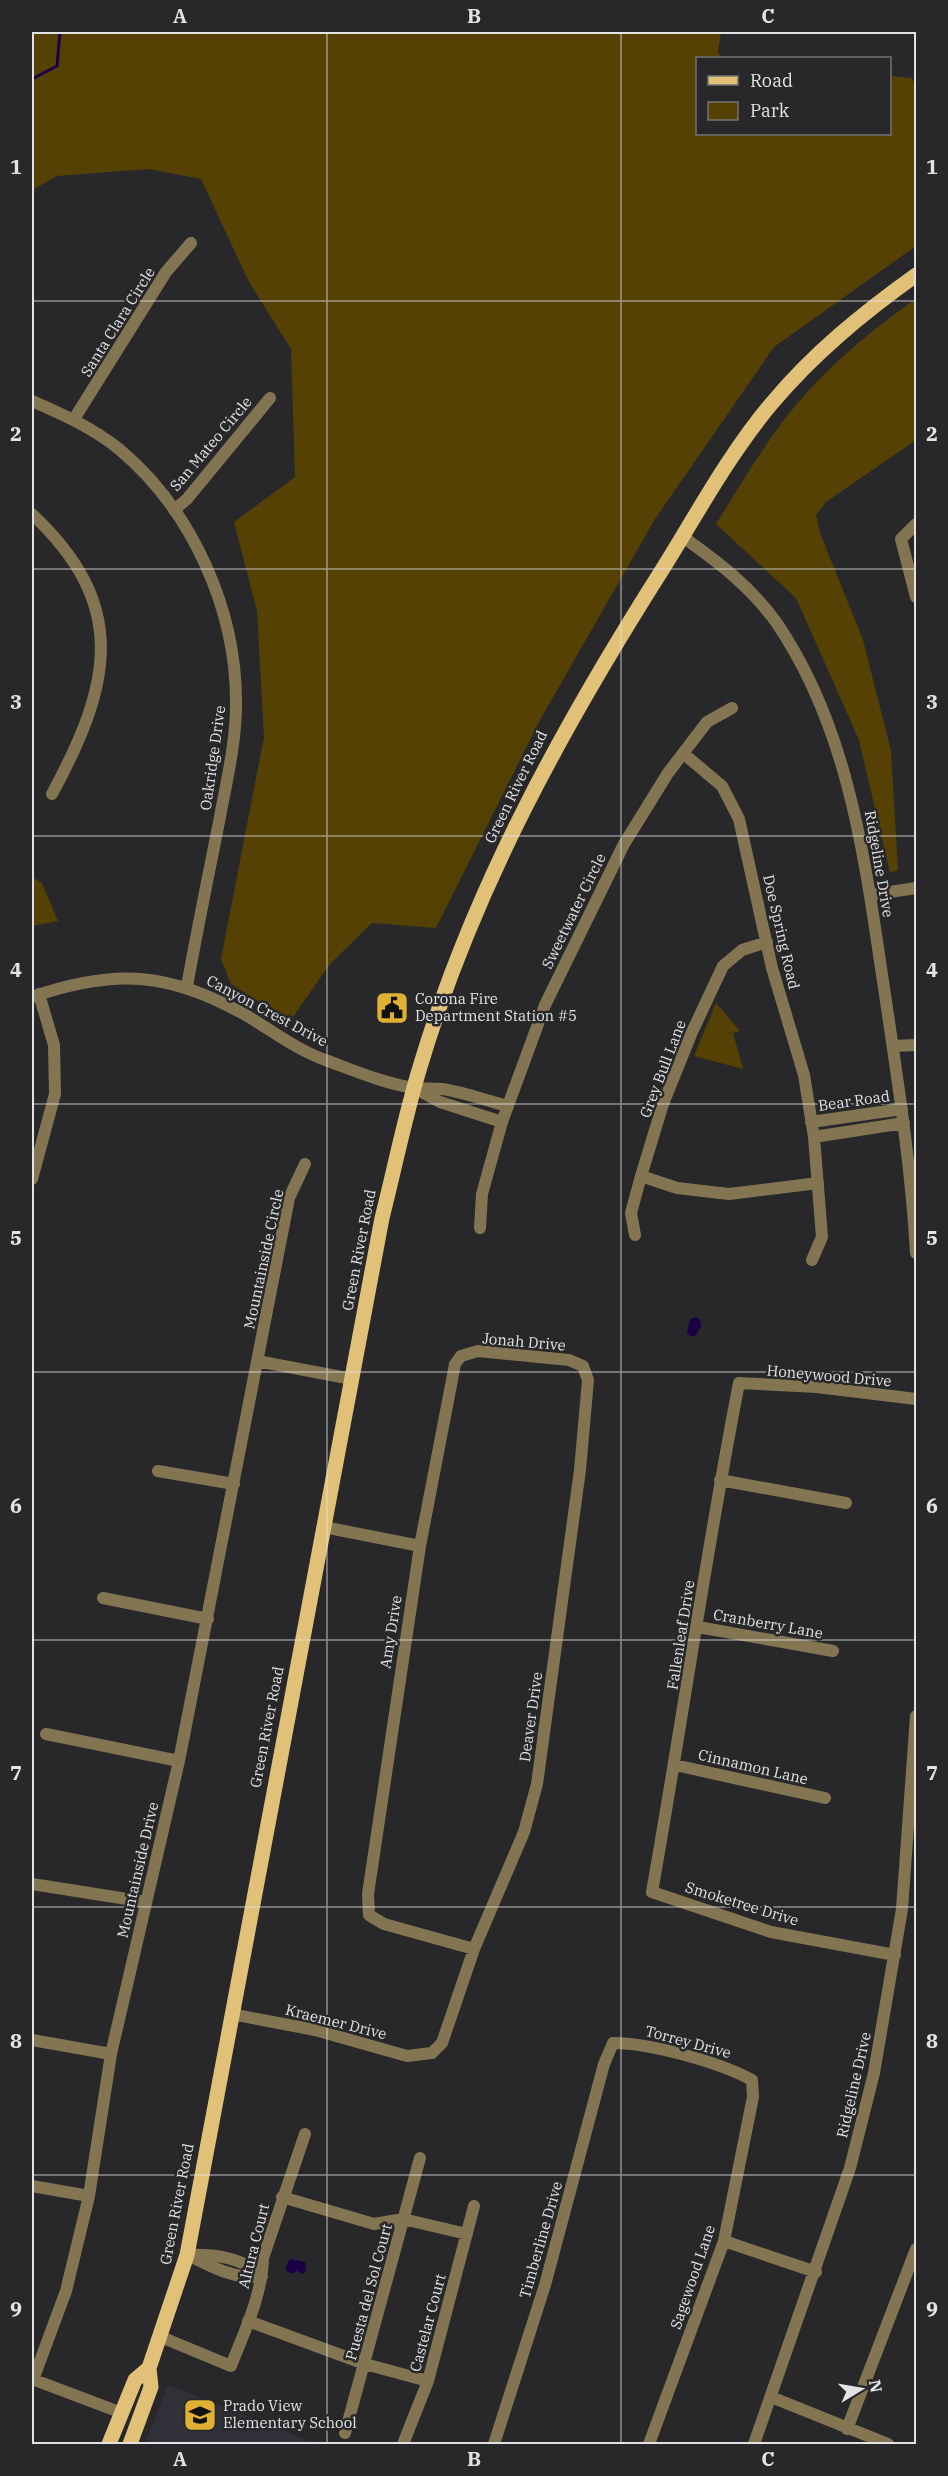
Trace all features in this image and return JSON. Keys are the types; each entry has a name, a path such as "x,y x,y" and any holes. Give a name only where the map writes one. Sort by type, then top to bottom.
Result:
{"main road":[{"name":"Green River Road","path":"109,2445 135,2380 148,2368 161,2337 187,2254 382,1218 414,1088 467,934 530,797 588,689 741,445 795,377 860,316 916,275"},
{"name":"Green River Road","path":"129,2445 152,2387 148,2368"},
{"path":"122,2413 129,2445"}],"street":[{"name":"Santa Clara Circle","path":"74,420 166,272 191,243"},
{"name":"San Mateo Circle","path":"174,510 187,499 270,398"},
{"name":"Oakridge Drive","path":"32,401 74,420 118,449 174,510 210,572 216,591 233,660 236,706 227,779 187,986"},
{"path":"32,514 59,539 83,574 97,611 102,653 95,694 77,747 52,794"},
{"path":"916,524 901,539 916,597"},
{"name":"Ridgeline Drive","path":"683,537 744,583 776,623 824,711 839,754 851,797 870,895 904,1123 916,1253"},
{"name":"Sweetwater Circle","path":"480,1228 482,1194 508,1106 546,1005 624,844 668,773 706,722 732,708"},
{"name":"Doe Spring Road","path":"684,754 722,786 739,819 772,968 804,1075 814,1137 822,1237 812,1260"},
{"path":"870,895 916,888"},
{"name":"Grey Bull Lane","path":"635,1234 631,1213 663,1104 723,966 742,950 767,942"},
{"name":"Canyon Crest Drive","path":"35,995 72,984 108,980 157,980 187,986 247,1016 302,1050 347,1068 414,1088 440,1102 502,1122"},
{"path":"32,1179 55,1094 54,1045 35,995"},
{"path":"893,1046 916,1045"},
{"name":"Canyon Crest Drive","path":"414,1088 443,1089 508,1106"},
{"name":"Bear Road","path":"811,1122 902,1109"},
{"name":"Bear Road","path":"814,1137 904,1123"},
{"name":"Mountainside Circle","path":"257,1361 289,1198 305,1164"},
{"path":"641,1176 677,1188 729,1194 818,1184"},
{"name":"Jonah Drive","path":"461,1356 478,1351 569,1360 583,1366"},
{"name":"Amy Drive","path":"461,1356 455,1364 420,1546 372,1870 369,1915 384,1924 474,1949"},
{"path":"257,1361 352,1379"},
{"name":"Mountainside Drive","path":"32,2380 66,2291 88,2196 111,2054 179,1761 257,1361"},
{"name":"Deaver Drive","path":"432,2053 442,2043 474,1949 520,1841 537,1784 580,1470 588,1380 583,1366"},
{"name":"Honeywood Drive","path":"740,1383 817,1387 916,1399"},
{"name":"Fallenleaf Drive","path":"652,1892 698,1627 720,1480 740,1383"},
{"path":"158,1471 234,1484"},
{"path":"720,1480 846,1503"},
{"path":"324,1527 420,1546"},
{"path":"103,1598 208,1619"},
{"name":"Cranberry Lane","path":"698,1627 833,1650"},
{"name":"Ridgeline Drive","path":"754,2445 816,2272 853,2158 874,2073 896,1955 909,1846 916,1716"},
{"path":"46,1734 179,1761"},
{"name":"Cinnamon Lane","path":"675,1765 825,1798"},
{"path":"32,1884 146,1902"},
{"name":"Smoketree Drive","path":"652,1892 771,1932 896,1955"},
{"name":"Kraemer Drive","path":"231,2014 315,2030 407,2056 432,2053"},
{"path":"32,2040 111,2054"},
{"name":"Torrey Drive","path":"613,2043 634,2043 735,2070 752,2080"},
{"name":"Timberline Drive","path":"494,2445 545,2285 604,2064 613,2043"},
{"name":"Sagewood Lane","path":"649,2445 723,2241 753,2097 752,2080"},
{"name":"Altura Court","path":"161,2337 231,2366 262,2276 263,2258 282,2197 305,2134"},
{"name":"Puesta del Sol Court","path":"345,2433 420,2158"},
{"path":"32,2186 88,2196"},
{"path":"282,2197 374,2224 403,2219 467,2234"},
{"name":"Castelar Court","path":"403,2445 428,2381 474,2206"},
{"path":"723,2241 816,2272"},
{"path":"847,2429 916,2249"},
{"path":"187,2254 210,2267 248,2278 262,2276"},
{"path":"248,2321 365,2364 428,2381"},
{"path":"32,2380 122,2413"},
{"path":"771,2397 888,2445"}],"shaded area":[{"path":"696,1317 700,1320 701,1327 695,1336 690,1336 687,1332 690,1319"},
{"path":"290,2259 305,2262 306,2272 302,2274 296,2270 294,2274 288,2272 285,2268"},
{"name":"Prado View Elementary School","path":"168,2385 318,2444 145,2444"}],"green space":[{"path":"32,32 721,32 718,53 721,57 696,57 696,135 891,135 891,76 912,78 916,89 916,246 774,347 655,519 540,720 436,928 372,923 330,964 290,1021 231,984 221,959 264,737 257,611 234,522 295,477 291,349 248,280 201,179 149,169 57,176 32,190"},
{"path":"916,299 916,440 826,502 816,515 820,533 863,640 891,751 898,870 890,873 859,740 796,598 716,524 766,445 813,386 880,325"},
{"path":"32,877 42,883 58,921 32,926"},
{"path":"716,1003 740,1031 733,1033 743,1069 694,1056"}],"waterway":[{"path":"32,79 57,66 60,32"}],"place":[{"name":"Corona Fire Department Station #5","path":"392,1008"},
{"name":"Prado View Elementary School","path":"200,2415"}]}
